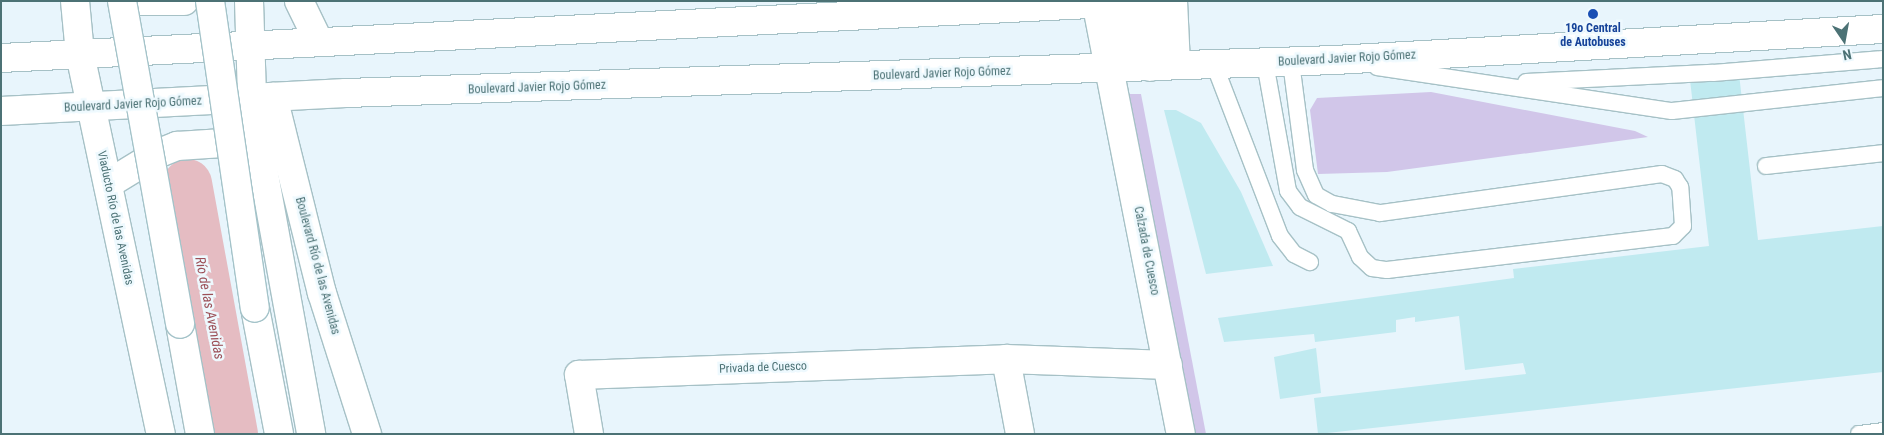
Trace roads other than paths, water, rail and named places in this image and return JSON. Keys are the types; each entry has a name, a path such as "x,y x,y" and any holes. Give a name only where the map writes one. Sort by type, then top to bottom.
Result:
{"main road":[{"name":"Viaducto Río de las Avenidas","path":"75,1 80,54 161,434"},
{"path":"122,1 200,434"},
{"path":"139,1 184,1"},
{"path":"210,1 255,308 279,434"},
{"path":"249,1 249,44 263,98 258,141 311,434"},
{"path":"299,1 318,40"},
{"path":"1140,67 1173,1"},
{"path":"1,58 966,6 1125,2"},
{"path":"1125,2 1140,67"},
{"path":"1125,2 1140,67"},
{"name":"Boulevard Javier Rojo Gómez","path":"1,112 120,104 263,98 1335,60 1883,30"},
{"name":"Calzada de Cuesco","path":"1140,67 1168,365 1181,434"},
{"name":"Boulevard Río de las Avenidas","path":"263,98 367,434"},
{"path":"108,184 157,154 177,146 258,141"},
{"path":"1006,359 1020,434"},
{"name":"Privada de Cuesco","path":"589,434 579,375 1006,359 1168,365"}],"lane":[{"path":"1488,84 1713,73 1883,59"},
{"path":"1335,60 1672,111 1883,88"},
{"path":"1278,62 1305,170 1316,195 1332,204 1380,213 1662,174 1675,179 1680,186 1683,226 1673,236 1387,270 1372,268 1360,257 1348,231 1300,206 1288,191 1278,62"},
{"path":"1214,64 1276,229 1294,254 1310,262"},
{"path":"1766,166 1883,153"},
{"path":"1859,434 1883,431"}],"waterway":[{"name":"Río de las Avenidas","path":"187,183 233,434"}],"place":[{"name":"19o Central de Autobuses","path":"1593,14"}]}
